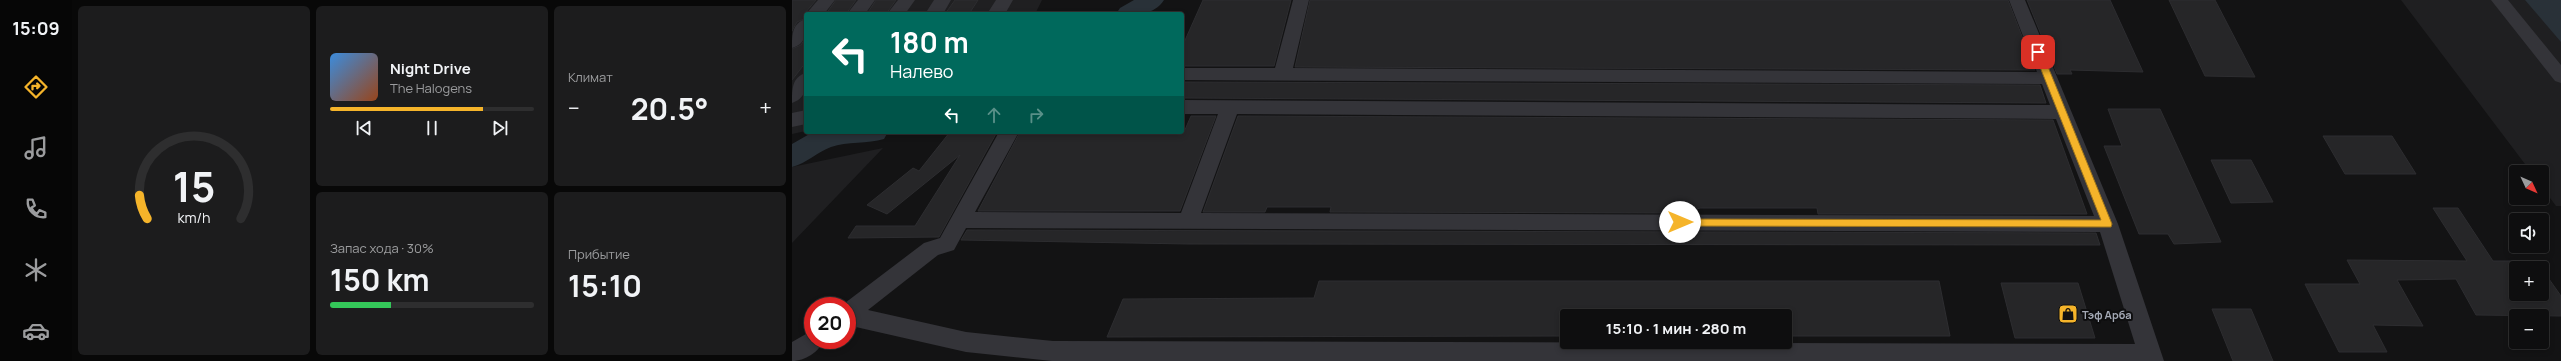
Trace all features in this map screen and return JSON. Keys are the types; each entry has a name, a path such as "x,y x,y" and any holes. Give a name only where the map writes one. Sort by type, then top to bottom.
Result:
{"lane":[{"path":"817,12 827,0"},
{"path":"858,12 867,0"},
{"path":"898,12 907,0"},
{"path":"935,12 943,0"},
{"path":"997,12 1005,0"},
{"path":"1282,75 1301,0"},
{"path":"856,317 966,342 1052,351 2150,357 2108,224 2018,0"},
{"path":"2499,0 2561,77"},
{"path":"792,42 804,27"},
{"path":"1184,74 2049,78"},
{"path":"792,96 804,81"},
{"path":"1184,107 2062,112"},
{"path":"1188,221 1230,107"},
{"path":"792,120 804,117"},
{"path":"856,308 931,249 947,244 1008,134"},
{"path":"960,220 2108,224"},
{"path":"792,355 804,346"}],"shaded area":[{"path":"792,0 1042,0 1036,12 804,12 804,131 792,134"},
{"path":"2401,0 2561,0 2561,206 2556,206 2549,196 2549,165 2526,165"},
{"path":"2525,0 2561,0 2561,42"},
{"path":"883,148 792,243 792,167"}],"building":[{"path":"792,0 816,0 806,12 804,12 804,19 797,22 792,31"},
{"path":"836,0 856,0 847,12 827,12"},
{"path":"876,0 896,0 887,12 868,12"},
{"path":"955,0 978,0 970,12 946,12"},
{"path":"1203,0 1291,0 1274,66 1184,66 1184,43"},
{"path":"1310,0 2008,0 2035,70 1295,67"},
{"path":"2027,0 2110,0 2143,72 2070,70 2072,74 2057,74"},
{"path":"2169,0 2215,0 2255,77 2205,76"},
{"path":"804,40 804,65 792,80 792,49 801,45"},
{"path":"1184,82 2040,85 2046,103 1184,98"},
{"path":"2108,109 2160,109 2221,242 2174,244 2168,234 2139,234 2104,146 2122,146"},
{"path":"1191,116 1216,116 1180,211 978,211 1019,134 1184,134"},
{"path":"1238,116 2053,120 2087,214 1818,214 1817,208 1700,208 1697,209 1697,213 1330,212 1331,207 1267,207 1265,212 1203,212"},
{"path":"948,134 996,134 939,237 848,238 856,226 915,226 960,155 887,214 867,205 913,168 919,171"},
{"path":"2323,136 2392,136 2416,174 2345,174"},
{"path":"2211,160 2251,160 2273,202 2231,203"},
{"path":"2433,208 2458,208 2493,261 2509,261 2509,301 2549,301 2549,279 2561,296 2561,316 2549,316 2549,309 2509,309 2509,315 2476,315 2456,279 2397,280 2423,326 2373,325 2387,352 2339,352 2305,284 2360,284 2347,260 2467,261"},
{"path":"967,230 2096,233 2100,245 1189,244 961,240"},
{"path":"1319,281 1939,281 1950,336 1792,336 1792,309 1560,309 1560,336 1107,337 1123,299 1314,298"},
{"path":"2001,283 2078,283 2095,338 2015,338"},
{"path":"2212,309 2251,309 2273,361 2233,361"}],"waterway":[{"path":"1131,12 1152,0"},
{"path":"792,157 826,137 855,134"}],"place":[{"name":"Тэф Арба","path":"2068,314"}],"route":[{"path":"1680,222 2108,224 2038,52"}]}
